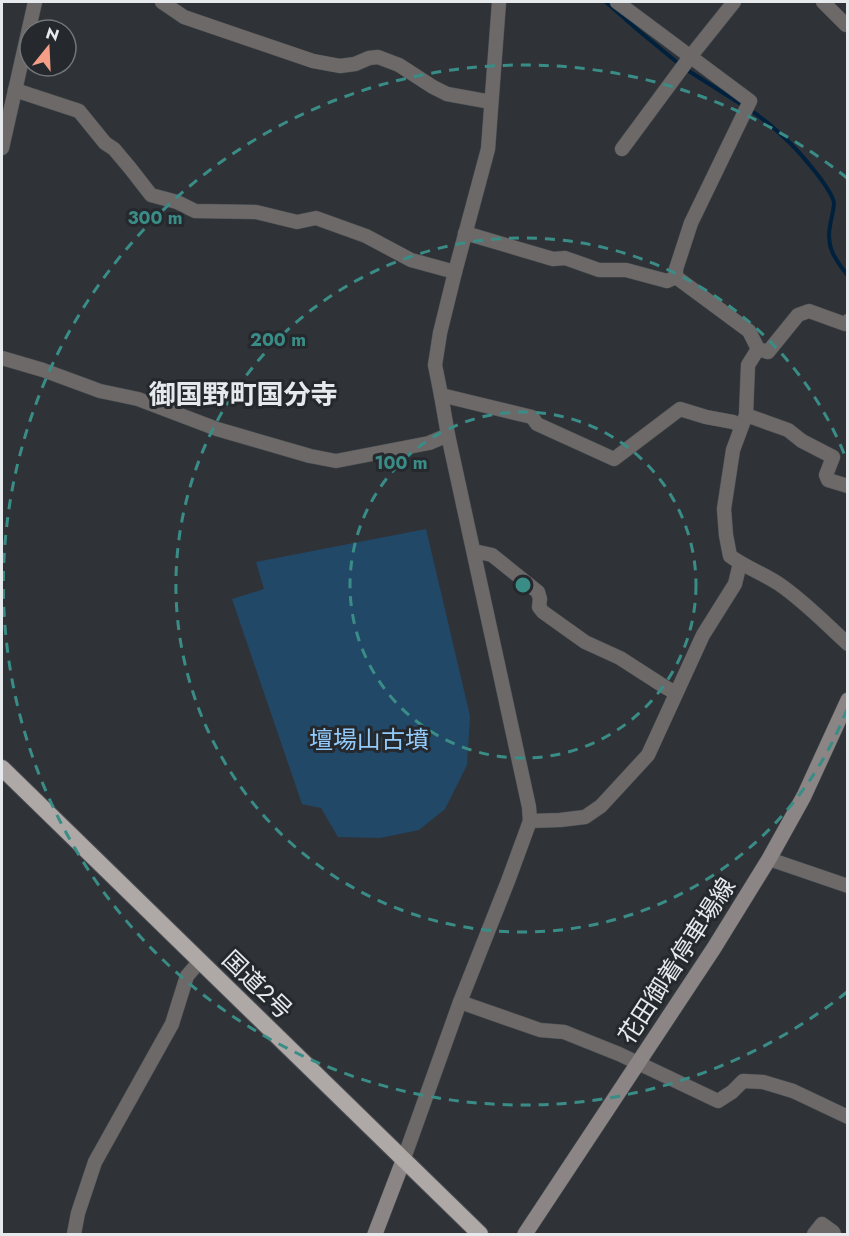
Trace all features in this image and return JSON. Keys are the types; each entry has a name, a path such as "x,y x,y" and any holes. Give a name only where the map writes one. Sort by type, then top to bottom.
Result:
{"highway":[{"name":"国道2号","path":"2,768 480,1234"}],"main road":[{"name":"花田御着停車場線","path":"525,1234 714,948 769,859 804,796 848,700"},
{"path":"375,1234 403,1161"}],"street":[{"path":"2,148 35,2"},
{"path":"162,2 184,17 314,61 340,66 378,57 399,65 447,94 491,102"},
{"path":"403,1161 460,1002 530,821 529,807 448,435 435,364 440,333 488,149 498,2"},
{"path":"617,2 750,101 691,223 676,269 676,277"},
{"path":"622,149 734,2"},
{"path":"823,2 846,25"},
{"path":"15,90 79,111 105,143 120,155 151,195 177,202 195,211 256,212 297,222 316,218 366,236 411,260 455,273"},
{"path":"465,233 553,259 565,258 599,270 626,270 667,281 676,277"},
{"path":"676,277 749,331 758,349 768,352 798,315 809,311 845,324 848,321"},
{"path":"758,349 748,365 743,421 733,450 724,509 730,556 779,584 848,644"},
{"path":"2,358 100,391 138,399 217,429 310,456 336,461 429,443 448,435"},
{"path":"441,395 532,417 537,424 614,459 680,409 706,417 732,422 743,421 788,430 802,441 833,457 826,475 828,480 848,486"},
{"path":"474,551 492,555 538,592 539,607 543,612 585,642 620,658 676,693"},
{"path":"530,821 585,817 602,806 648,756 703,635 735,584 740,563"},
{"path":"769,859 848,886"},
{"path":"74,1234 95,1162 172,1024 187,976 199,962"},
{"path":"460,1002 540,1030 564,1032 619,1054 718,1101 743,1081 763,1082 793,1091 848,1117"},
{"path":"814,1234 822,1224 834,1234"}],"green space":[{"name":"壇場山古墳","path":"426,529 470,716 467,765 445,809 419,830 380,838 338,837 321,808 302,804 232,599 264,589 256,562"}],"waterway":[{"path":"606,2 684,68 744,106"},
{"path":"750,110 790,143 828,189 834,203 829,241 836,259 848,276"}],"district":[{"name":"御国野町国分寺","path":"243,395"}]}
